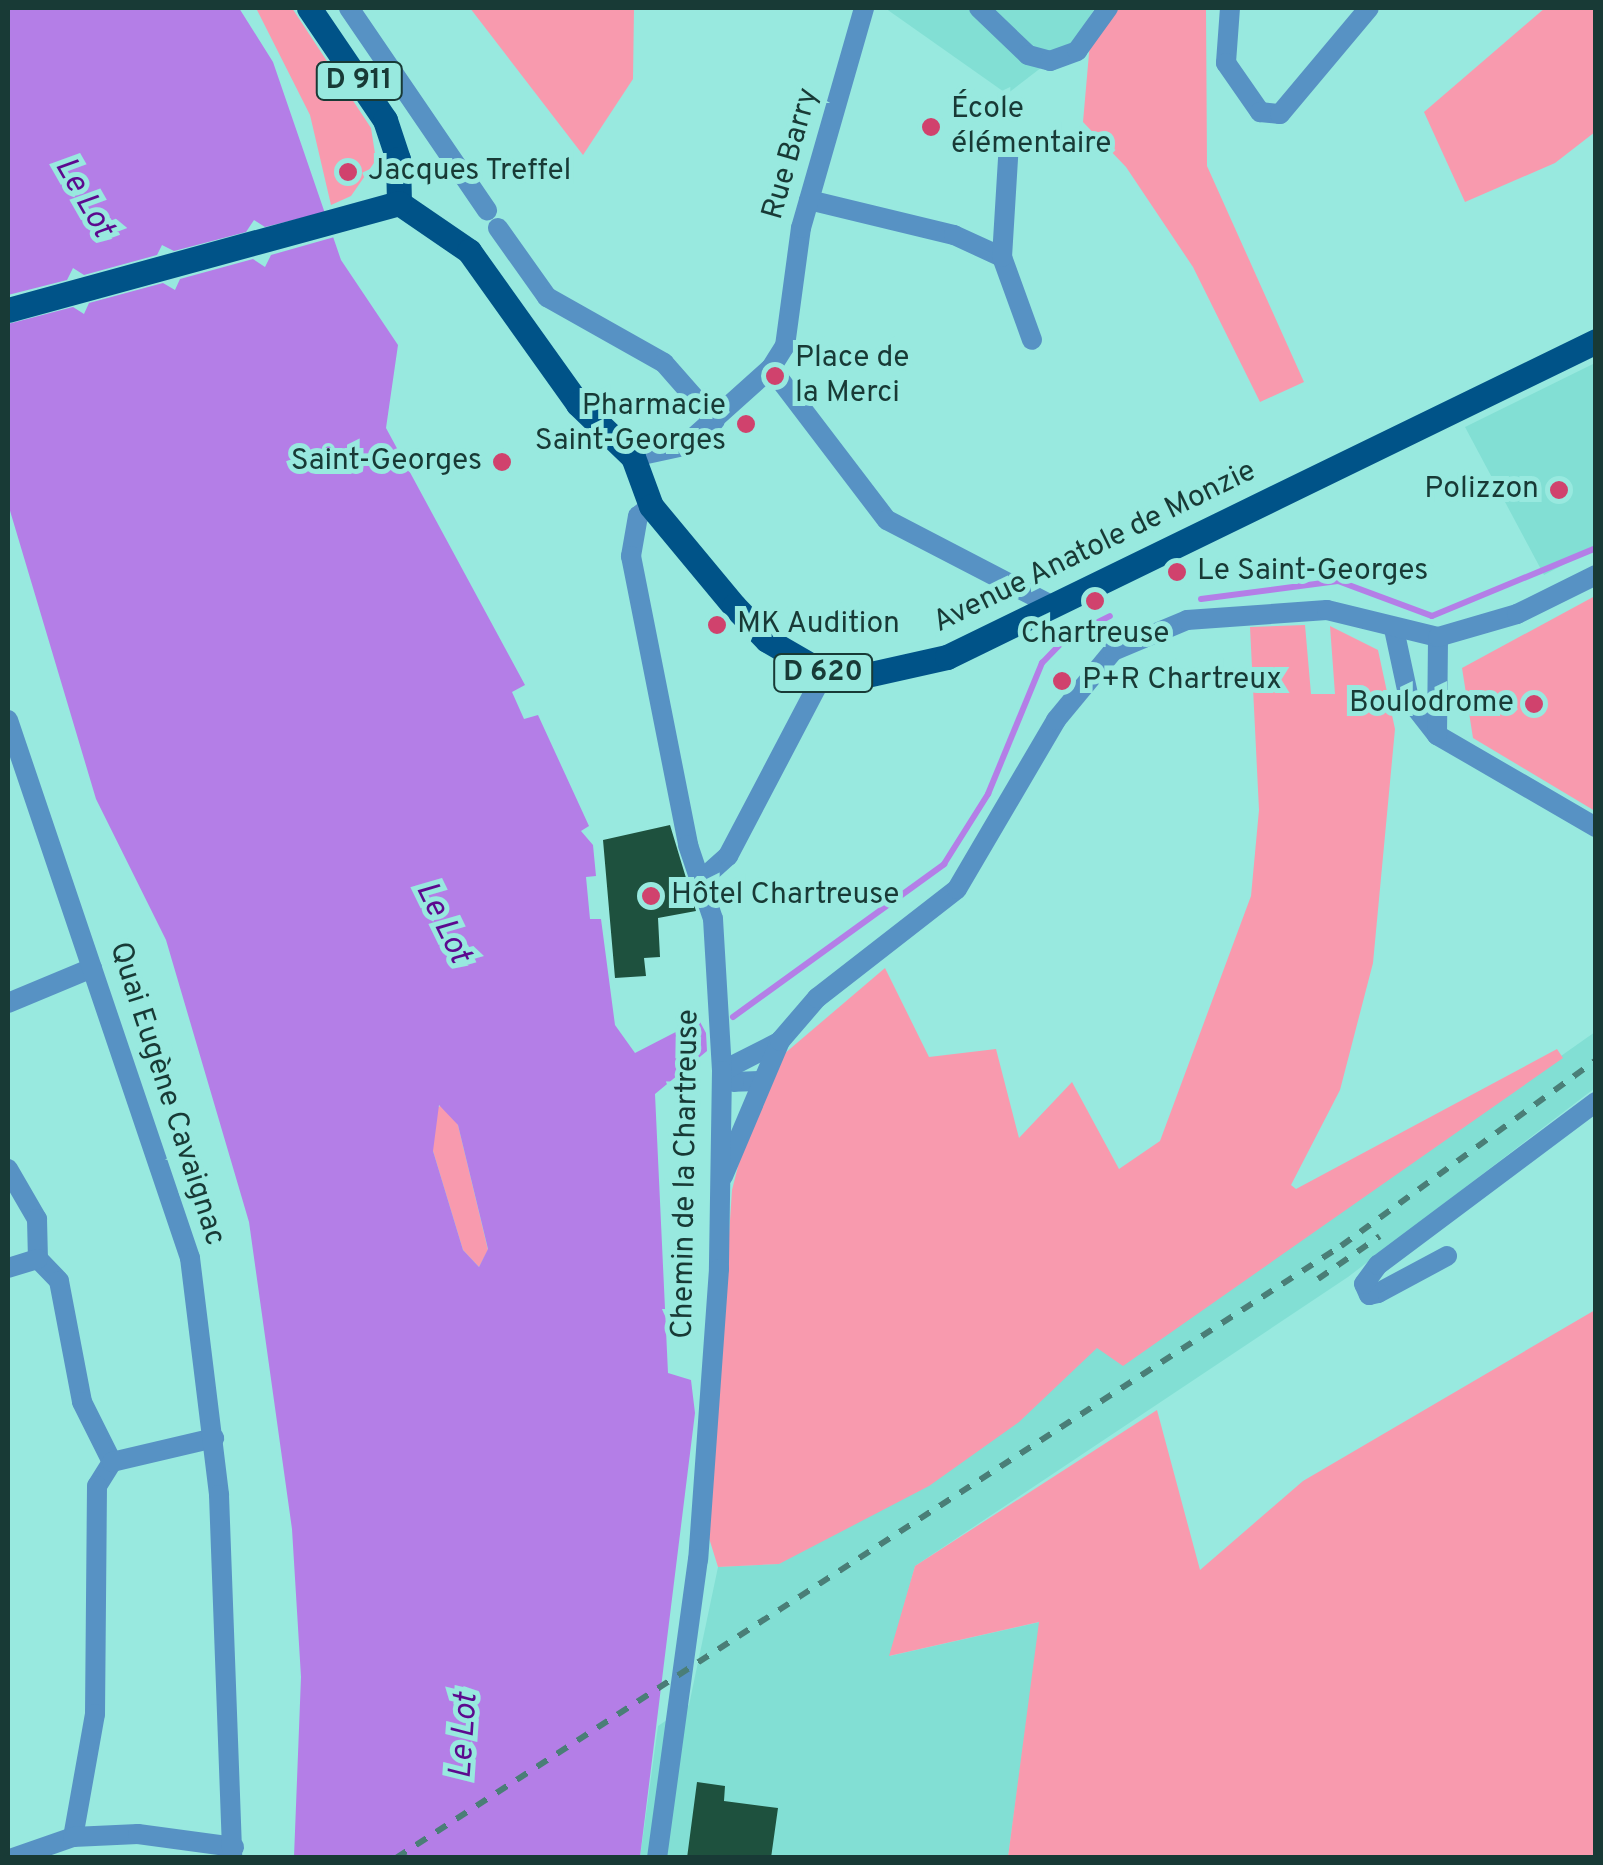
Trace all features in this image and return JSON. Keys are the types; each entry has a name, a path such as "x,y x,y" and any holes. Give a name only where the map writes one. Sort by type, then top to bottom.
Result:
{"main road":[{"name":"D 911","path":"309,8 385,120 398,159 399,203"},
{"path":"8,310 341,222 399,203"},
{"name":"D 620","path":"399,203 469,250 578,404 633,457"},
{"name":"Avenue Anatole de Monzie","path":"633,457 651,506 767,640 824,673 862,676 947,657 1596,341"}],"street":[{"path":"349,8 548,297 664,364 715,421"},
{"name":"Rue Barry","path":"772,368 791,320 809,200 864,8"},
{"path":"980,8 1028,56 1050,61 1077,51 1108,8"},
{"path":"1230,8 1226,63 1260,112 1280,114 1369,8"},
{"path":"1009,144 1002,257 1032,340"},
{"path":"809,200 954,234 1002,257"},
{"path":"633,457 684,446 772,368 887,520 1051,605"},
{"name":"Chemin de la Chartreuse","path":"651,506 638,516 631,556 700,881 713,919 722,1060 721,1181 695,1585 657,1858"},
{"path":"721,1181 759,1082 780,1041 817,998 958,889 1056,720 1126,643 1188,620 1327,610 1438,637 1517,614 1596,575"},
{"path":"1394,628 1409,699 1437,734 1596,828"},
{"path":"1437,734 1438,637"},
{"path":"700,881 728,856 824,673"},
{"name":"Quai Eugène Cavaignac","path":"10,732 190,1258 214,1438 233,1852"},
{"path":"8,1002 92,968"},
{"path":"759,1082 734,1082 722,1060 780,1041"},
{"path":"1448,1256 1378,1293 1369,1295 1364,1284 1378,1265 1596,1102"},
{"path":"8,1169 37,1219 38,1260 60,1281 82,1402 112,1462"},
{"path":"8,1268 38,1260"},
{"path":"73,1837 96,1714 96,1486 112,1462 214,1438"},
{"path":"13,1858 73,1837 138,1834 233,1852"}],"shaded area":[{"path":"256,8 292,8 371,128 376,160 351,196 331,205 310,115"},
{"path":"470,8 634,8 633,79 583,155"},
{"path":"885,8 1095,8 1072,44 1007,94"},
{"path":"1116,8 1206,8 1207,166 1304,382 1260,402 1193,267 1126,167 1083,122 1090,42"},
{"path":"1545,8 1595,8 1595,132 1555,163 1465,202 1424,112"},
{"path":"1595,363 1595,548 1544,575 1465,427"},
{"path":"1595,596 1595,811 1473,738 1462,668"},
{"path":"1305,625 1311,694 1335,694 1330,626 1378,650 1395,729 1373,963 1340,1090 1291,1185 1296,1189 1557,1049 1563,1058 1123,1366 1097,1348 1019,1422 929,1486 779,1564 718,1567 709,1538 732,1190 750,1119 784,1054 885,968 929,1057 996,1049 1019,1138 1072,1082 1119,1169 1160,1141 1251,896 1259,810 1250,627"},
{"path":"1595,1032 1595,1088 1348,1277 915,1566 890,1656 1040,1622 1008,1857 640,1858 658,1726 689,1705 718,1567 779,1564 1098,1347 1123,1365"},
{"path":"444,1104 458,1125 488,1250 479,1267 463,1250 433,1151 433,1110"},
{"path":"1595,1310 1595,1857 1008,1857 1039,1622 889,1656 915,1566 1157,1410 1200,1570 1303,1481"}],"water":[{"name":"Le Lot","path":"8,8 239,8 273,62 341,260 398,345 386,428 525,685 512,692 524,719 538,715 589,826 581,831 593,845 596,876 586,877 590,919 601,919 615,1025 635,1053 699,1020 706,1033 707,1051 655,1094 668,1373 691,1380 695,1413 640,1857 294,1857 301,1677 292,1529 249,1222 166,940 96,799 8,504","holes":["439,1105 458,1125 488,1249 479,1267 463,1250 433,1151"]}],"pier":[{"path":"330,211 338,236 271,255 265,267 253,259 180,279 175,290 163,283 89,303 84,314 73,307 8,324 8,295 67,280 73,268 84,275 157,255 162,245 174,251 246,232 254,220 265,227"}],"building":[{"name":"Hôtel Chartreuse","path":"670,825 696,911 658,918 660,957 644,958 646,976 615,978 603,840"},
{"path":"697,1782 725,1786 724,1801 778,1808 771,1858 687,1858"}],"waterway":[{"path":"1201,599 1338,581 1432,616 1596,548"},
{"path":"733,1017 944,864 988,794 1042,663 1066,638 1110,616"}],"railway":[{"path":"396,1858 1341,1246 1596,1060"},
{"path":"1318,1279 1380,1236"}],"place":[{"name":"École élémentaire","path":"931,127"},
{"name":"Jacques Treffel","path":"348,172"},
{"name":"Place de la Merci","path":"775,376"},
{"name":"Pharmacie Saint-Georges","path":"746,424"},
{"name":"Saint-Georges","path":"502,462"},
{"name":"Polizzon","path":"1559,490"},
{"name":"Le Saint-Georges","path":"1177,572"},
{"name":"Chartreuse","path":"1095,601"},
{"name":"MK Audition","path":"717,625"},
{"name":"P+R Chartreux","path":"1062,681"},
{"name":"Boulodrome","path":"1534,704"},
{"name":"Hôtel Chartreuse","path":"651,896"}]}
